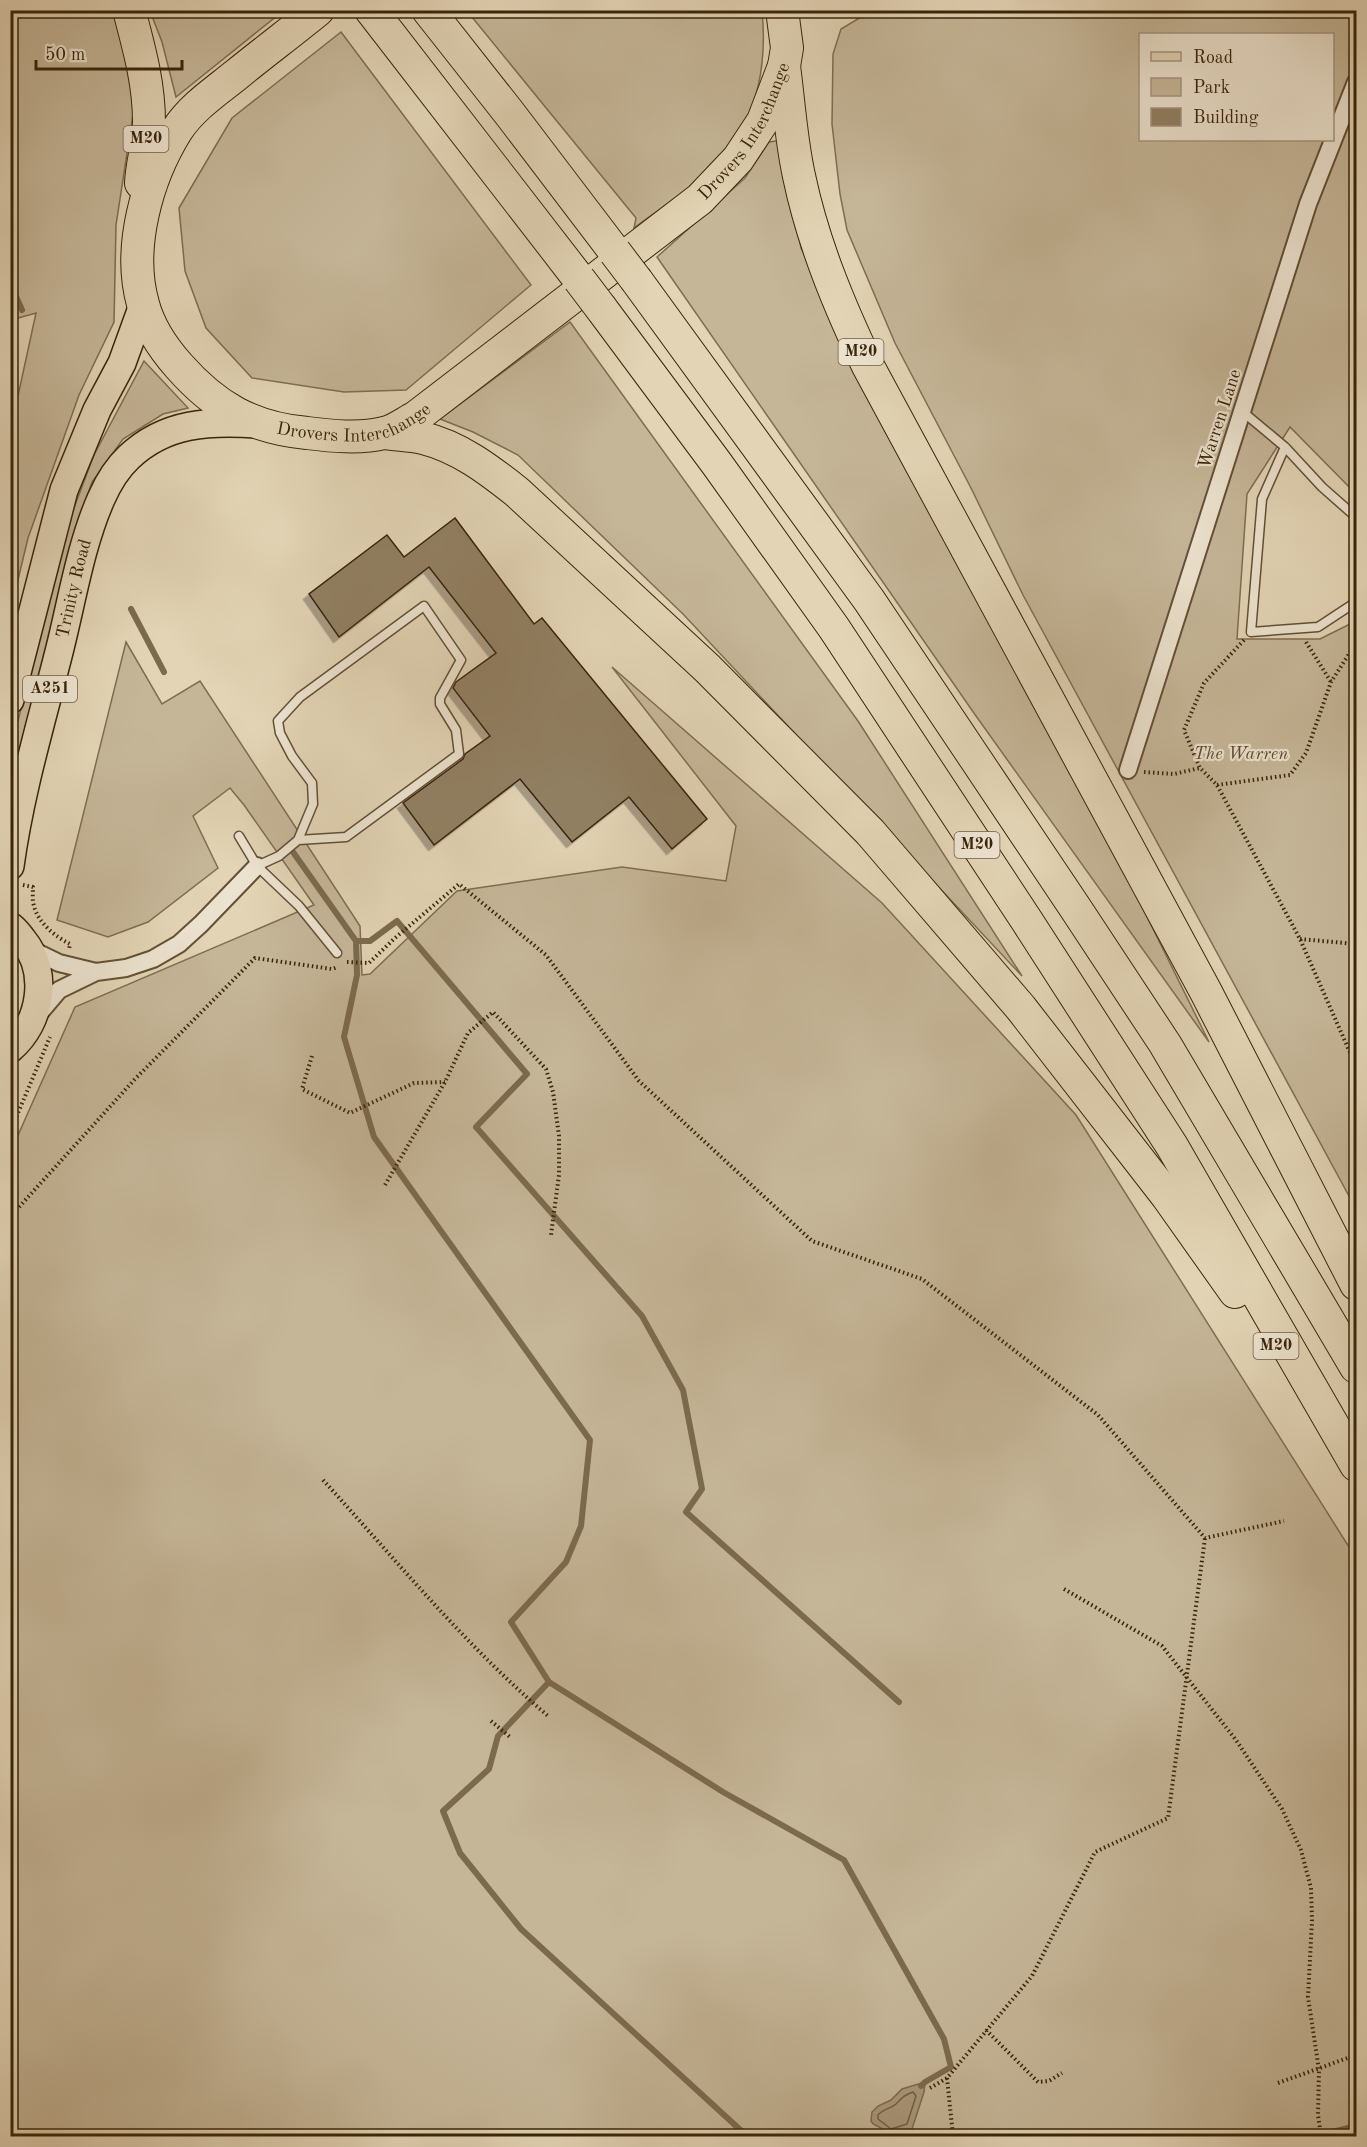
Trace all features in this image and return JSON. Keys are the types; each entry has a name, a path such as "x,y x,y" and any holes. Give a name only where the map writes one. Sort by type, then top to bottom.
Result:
{"highway":[{"name":"M20","path":"129,10 145,68 149,124 141,181 142,211"},
{"name":"Drovers Interchange","path":"318,10 198,105 178,129 164,155 142,211 139,271 143,305 155,334 172,359 197,387 219,404 261,424 293,432 325,435 385,433 416,417 700,199 738,159 763,120 785,57 782,10"},
{"name":"M20","path":"371,10 602,308 834,628 1172,1146 1356,1465"},
{"name":"M20","path":"428,10 637,281 868,600 1183,1073 1356,1367"},
{"path":"785,57 802,10"},
{"name":"M20","path":"785,57 798,173 823,262 843,314 868,366 1201,981 1356,1284"},
{"name":"M20","path":"385,433 421,438 449,447 486,467 517,492 707,668 870,832 1021,1008 1167,1196 1232,1288 1320,1404"}],"main road":[{"name":"Trinity Road","path":"10,700 64,490 97,410 122,363 143,305"},
{"name":"Trinity Road","path":"11,1052 32,1022 40,991 38,970 16,910 14,840 87,538 100,501 111,478 129,457 167,433 190,426 220,422 261,424"}],"street":[{"name":"Warren Lane","path":"1334,138 1356,82"},
{"name":"Warren Lane","path":"1128,770 1308,204 1333,141"},
{"path":"32,1022 59,990 96,972 126,968 153,959 179,944 257,866"},
{"path":"16,910 59,963 96,972"}],"lane":[{"path":"1243,412 1285,447 1322,487 1356,517"},
{"path":"1285,447 1262,499 1251,633 1318,627 1356,602"},
{"path":"257,866 279,856 298,840 313,804 312,783 292,756 280,733 278,721 300,697 424,606 461,660 440,704 456,730 459,754 346,837 298,840"},
{"path":"238,837 257,866 298,906 337,952"}],"path":[{"path":"1298,628 1331,682"},
{"path":"1251,633 1204,683 1184,730 1200,768 1217,785 1300,939 1356,1066"},
{"path":"1217,785 1290,775 1306,753 1331,682 1356,644"},
{"path":"1128,770 1174,774 1200,768"},
{"path":"10,1217 135,1079 255,958 332,969 347,962 369,963 459,884 546,954 639,1081 812,1241 922,1279 1098,1415 1205,1538 1168,1818 1095,1852 1032,1976 947,2078 930,2088"},
{"path":"16,910 33,886 37,914 52,933 62,940"},
{"path":"1300,939 1356,944"},
{"path":"385,1185 445,1082 468,1033 493,1012 546,1069 553,1092 559,1136 559,1175 551,1233"},
{"path":"312,1056 302,1089 350,1113 414,1083 445,1082"},
{"path":"323,1480 464,1636 521,1693 548,1716"},
{"path":"1205,1538 1284,1521"},
{"path":"1064,1589 1162,1646 1236,1740 1282,1809 1301,1850 1311,1887 1312,1920 1308,1997 1319,2070 1318,2115 1321,2136"},
{"path":"492,1722 510,1737"},
{"path":"986,2030 1038,2082 1049,2081 1062,2073"},
{"path":"1278,2083 1356,2055"},
{"path":"947,2078 953,2136"}],"green space":[{"path":"11,11 113,11 126,48 134,108 116,225 114,322 79,395 28,538 11,609 11,428 36,313 11,320"},
{"path":"150,11 283,11 176,97 162,42"},
{"path":"467,11 762,11 762,66 754,102 739,136 719,162 696,183 634,228 636,218"},
{"name":"The Warren","path":"871,11 1356,11 1356,494 1290,427 1247,494 1237,639 1320,639 1356,621 1356,1209 1023,595 971,488 895,343 847,230 840,194 832,124 833,54 841,29"},
{"path":"341,32 531,285 406,390 344,392 252,378 206,328 185,271 179,208 232,118"},
{"path":"783,140 789,188 801,248 999,639 1110,842 1209,1042 976,716 657,257 745,178 769,142"},
{"path":"570,322 858,721 1022,976 683,614 518,455 473,432 440,419"},
{"path":"144,361 188,408 163,414 123,439 92,482 78,523 11,791 11,748 69,521 94,455"},
{"path":"126,642 162,704 200,681 360,926 362,975 370,974 457,891 622,867 726,881 736,826 612,667 882,903 1076,1115 1356,1558 1356,2136 11,2136 11,1151 75,1007 314,905 230,788 193,816 218,868 148,922 108,937 57,920"}],"water":[{"path":"925,2082 912,2129 886,2135 883,2129 873,2124 872,2112 878,2106 891,2100 902,2089"}],"building":[{"path":"455,518 534,624 542,618 707,819 672,849 629,797 572,842 520,779 434,845 403,803 490,736 453,688 456,682 496,653 429,567 339,637 309,594 387,535 404,557"}],"waterway":[{"path":"10,283 22,310"},
{"path":"131,609 164,672"},
{"path":"293,852 356,941 357,975 344,1037 374,1137 590,1440 581,1526 566,1562 511,1622 549,1682 723,1792 844,1860 944,2039 951,2067 921,2086"},
{"path":"356,941 370,941 397,921 527,1074 476,1127 642,1316 683,1390 702,1489 686,1512 899,1702"},
{"path":"549,1682 498,1736 489,1769 443,1811 460,1853 521,1929 747,2136"},
{"path":"1317,2136 1356,2126"}]}
